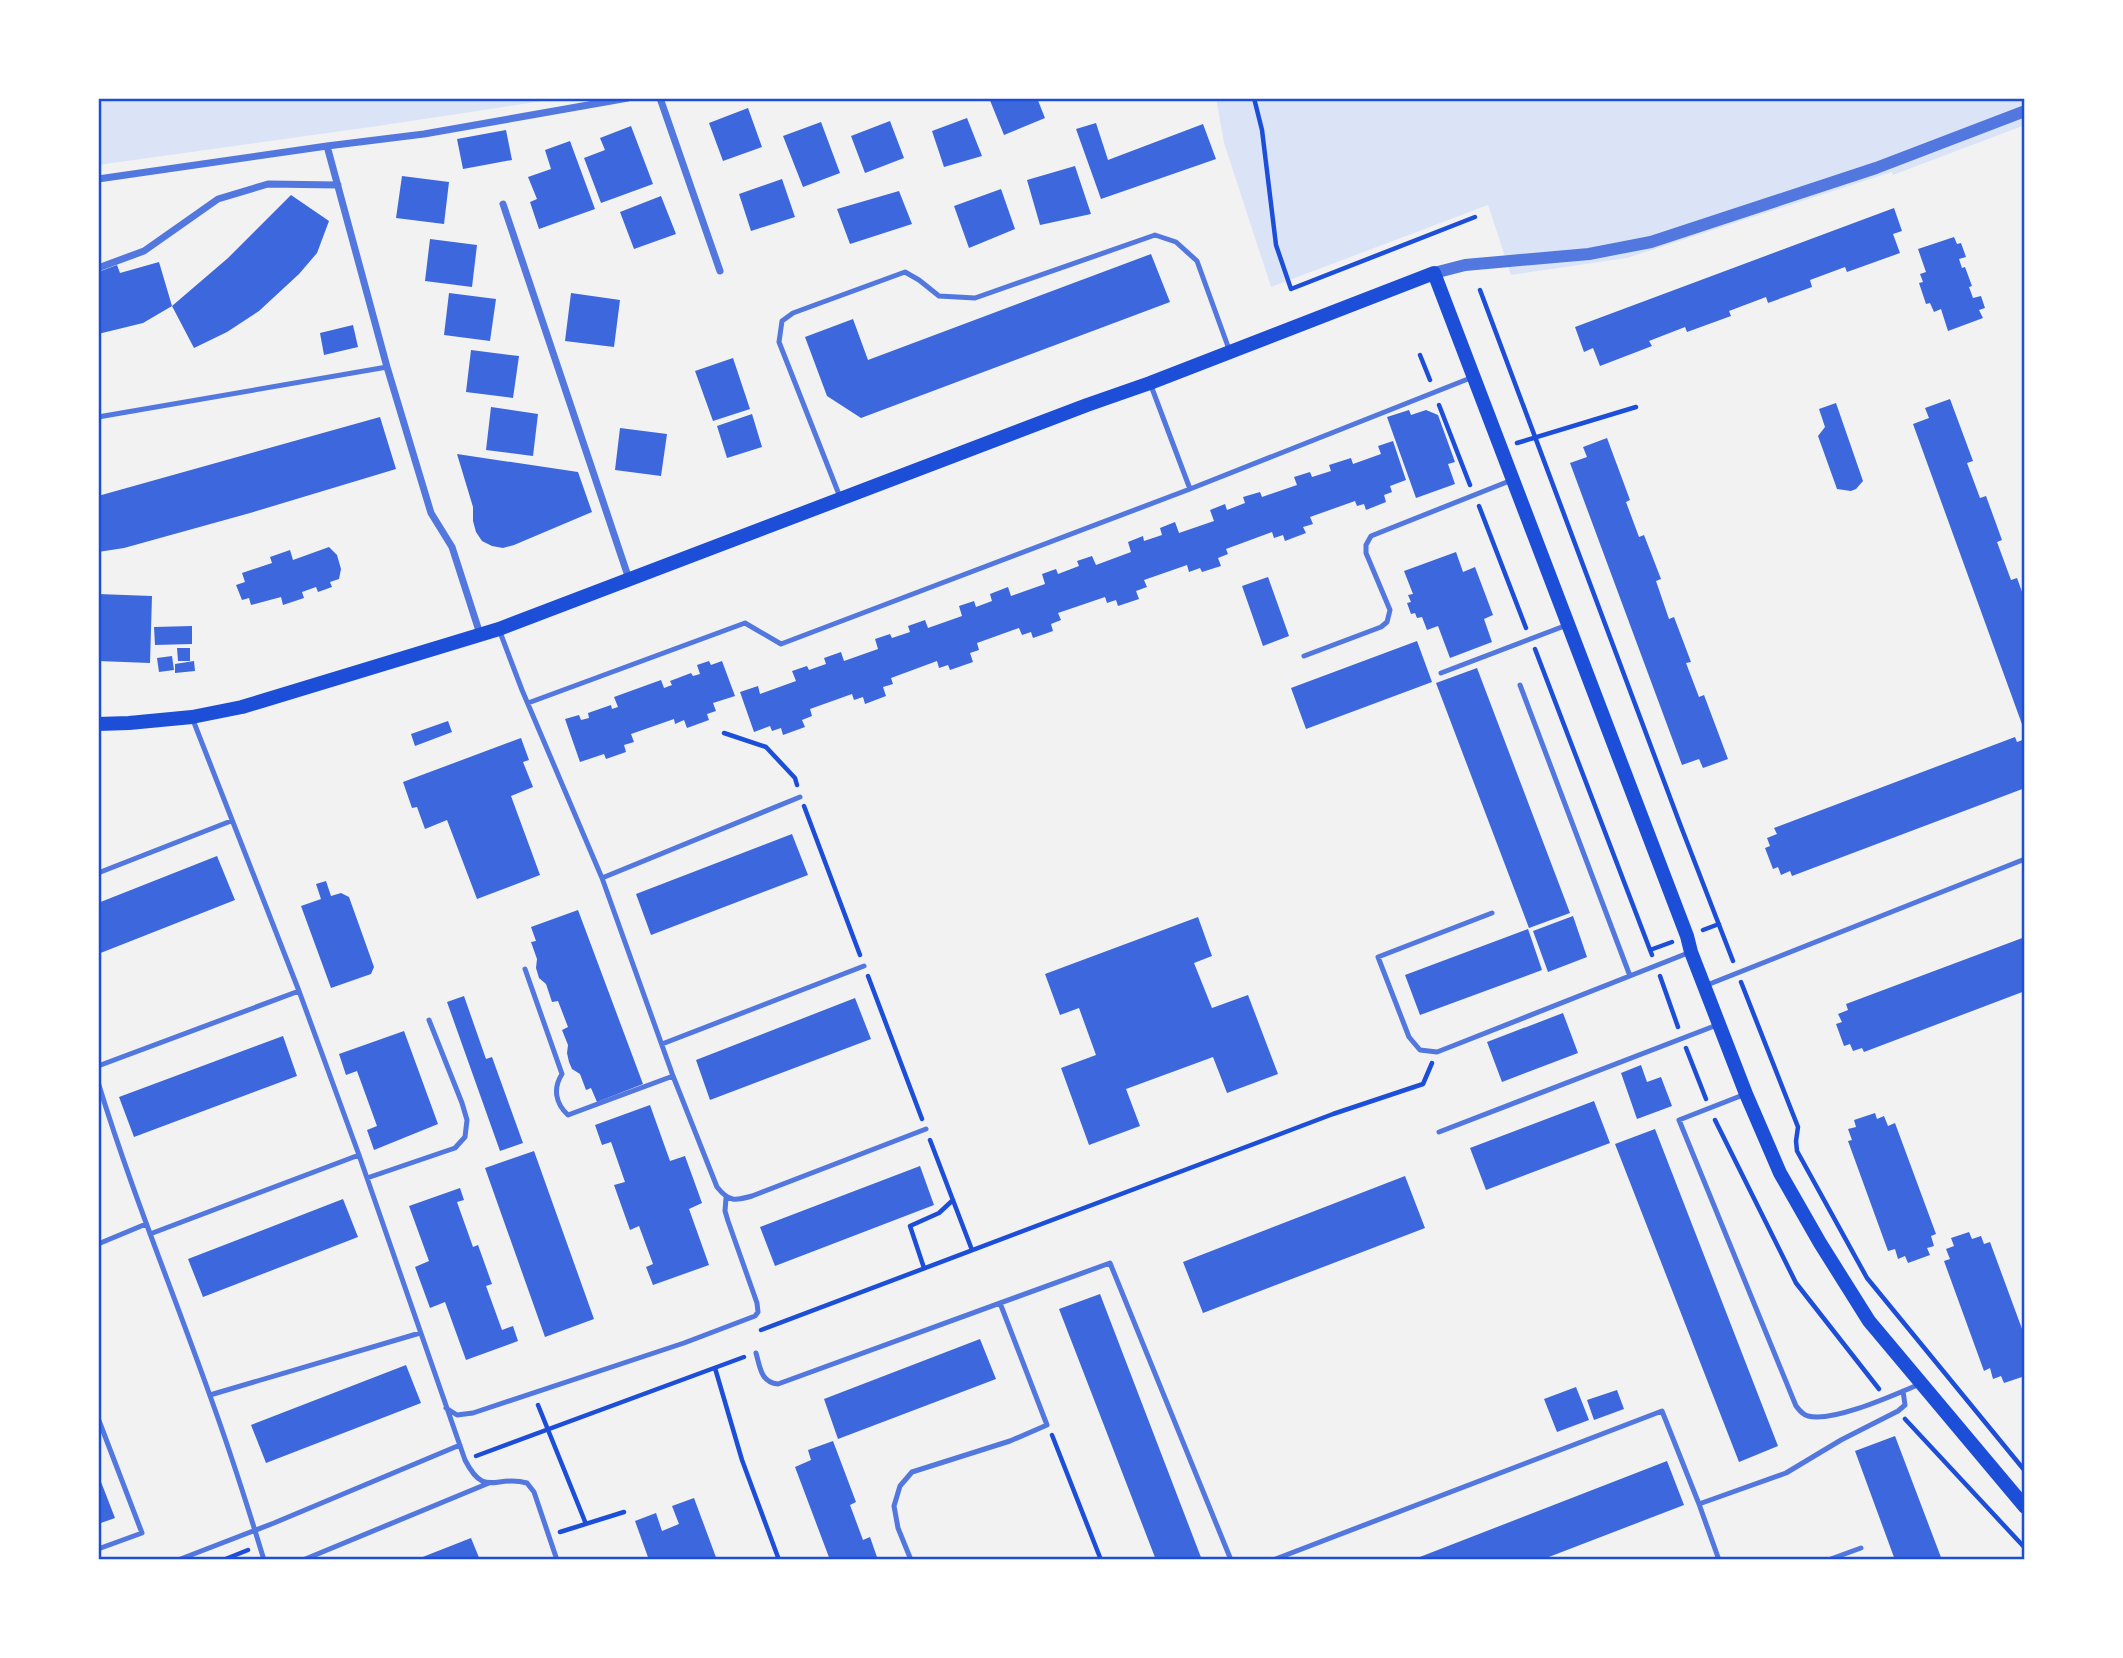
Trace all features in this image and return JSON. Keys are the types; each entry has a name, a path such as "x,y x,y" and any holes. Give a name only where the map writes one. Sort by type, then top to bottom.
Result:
{"main road":[{"path":"98,724 192,717 242,706 499,629 1230,353 1434,273 1704,986 1780,1173 1869,1321 2025,1507"}],"street":[{"path":"98,180 424,134 628,98"},
{"path":"660,98 720,271"},
{"path":"1434,273 1465,265 1589,254 1651,242 1876,168 2025,111"},
{"path":"327,146 387,367 431,513 452,547 480,634"},
{"path":"98,268 144,251 218,198 268,184 338,185"},
{"path":"503,204 629,579"}],"lane":[{"path":"841,500 779,342 782,321 793,313 905,272 939,296 975,298 1155,235 1177,242 1197,261 1230,353"},
{"path":"98,417 387,367"},
{"path":"528,703 745,623 781,644 1190,489 1473,377"},
{"path":"1150,383 1190,489"},
{"path":"1304,656 1381,627 1387,622 1390,610 1366,553 1366,545 1371,536 1512,480"},
{"path":"1441,673 1567,625"},
{"path":"499,629 602,877 673,1076 717,1188 726,1198 737,1200 752,1196 926,1129"},
{"path":"1520,685 1630,976"},
{"path":"192,717 299,991 465,1460 477,1480 489,1483"},
{"path":"602,877 800,797"},
{"path":"98,873 231,821"},
{"path":"1704,986 2025,859"},
{"path":"1492,912 1378,957 1409,1037 1420,1050 1437,1052 1691,952"},
{"path":"662,1044 864,967"},
{"path":"525,969 562,1074 555,1091 561,1108 568,1115 673,1076"},
{"path":"98,1066 299,991"},
{"path":"367,1178 455,1148 464,1137 467,1120 462,1103 429,1020"},
{"path":"1439,1132 1719,1024"},
{"path":"98,1082 114,1136 210,1395 264,1560"},
{"path":"1746,1094 1679,1121 1796,1406 1805,1416 1815,1418 1858,1409 1920,1384"},
{"path":"150,1234 359,1155"},
{"path":"446,1408 457,1415 473,1413 755,1316 758,1312 757,1303 725,1211 726,1198"},
{"path":"98,1244 146,1224"},
{"path":"756,1353 763,1378 767,1382 778,1384 1110,1263 1231,1560"},
{"path":"911,1560 898,1528 894,1506 901,1486 912,1472 1010,1441 1047,1425 1000,1303"},
{"path":"210,1395 420,1334"},
{"path":"1699,1504 1786,1473 1841,1440 1898,1411 1905,1405 1903,1391"},
{"path":"1273,1560 1662,1411 1719,1560"},
{"path":"98,1418 142,1533 98,1549"},
{"path":"178,1560 460,1446"},
{"path":"303,1560 489,1483 510,1481 527,1483 534,1492 557,1560"},
{"path":"1828,1560 1861,1548"}],"path":[{"path":"1254,98 1262,130 1276,245 1291,289 1475,217"},
{"path":"1480,290 1798,1127 1797,1151 1867,1278 2025,1471"},
{"path":"1500,449 1534,436 1636,407"},
{"path":"724,733 766,747 795,778 972,1250"},
{"path":"748,1319 753,1333 1333,1114 1423,1084 1437,1052"},
{"path":"924,1268 910,1226 939,1213 953,1200"},
{"path":"465,1460 756,1353"},
{"path":"715,1368 743,1460 779,1560"},
{"path":"533,1394 586,1524"},
{"path":"1047,1425 1101,1560"},
{"path":"549,1535 624,1512"}],"shaded area":[{"path":"98,98 563,98 98,165"},
{"path":"1216,98 2025,98 2025,125 1893,175 1892,172 1627,258 1511,275 1488,205 1271,287 1224,143"}],"building":[{"path":"989,98 1037,98 1045,118 1004,135"},
{"path":"748,108 762,147 723,161 709,123"},
{"path":"967,118 982,156 944,167 932,131"},
{"path":"890,121 904,158 865,173 851,136"},
{"path":"821,122 840,173 803,187 783,136"},
{"path":"1096,123 1108,160 1203,124 1216,159 1101,199 1076,129"},
{"path":"631,126 653,184 601,203 584,158 605,150 600,138"},
{"path":"506,130 512,160 463,169 457,139"},
{"path":"570,141 595,209 539,229 530,202 537,199 528,177 551,169 545,150"},
{"path":"1075,166 1091,214 1040,225 1027,180"},
{"path":"402,176 449,182 444,224 396,218"},
{"path":"782,179 795,217 751,231 739,194"},
{"path":"1001,189 1015,229 969,248 954,206"},
{"path":"899,191 912,224 850,244 837,209"},
{"path":"291,195 329,221 317,253 299,274 259,311 227,332 194,348 172,306 228,258"},
{"path":"661,196 676,234 634,249 620,212"},
{"path":"1894,208 1902,231 1893,234 1900,253 1847,272 1845,267 1810,280 1812,287 1768,303 1766,297 1729,311 1731,316 1687,332 1685,327 1649,341 1652,346 1600,366 1593,348 1584,352 1575,327"},
{"path":"1954,237 1957,244 1961,243 1966,257 1959,259 1972,286 1969,287 1973,298 1981,296 1985,308 1979,310 1983,318 1948,331 1941,309 1934,312 1930,303 1926,304 1919,283 1923,282 1920,274 1926,272 1918,249"},
{"path":"430,239 477,245 472,287 425,281"},
{"path":"1151,254 1170,302 861,418 827,396 805,337 853,319 868,360"},
{"path":"159,262 172,306 143,323 98,334 98,272 117,265 120,273"},
{"path":"449,293 496,299 490,341 444,335"},
{"path":"571,293 620,300 614,347 565,341"},
{"path":"353,325 358,347 324,355 320,333"},
{"path":"471,350 519,356 513,398 466,392"},
{"path":"733,358 750,409 713,421 695,371"},
{"path":"1950,399 1973,461 1967,463 1980,498 1986,496 2002,540 1997,542 2011,580 2017,578 2025,600 2023,727 1913,424 1929,418 1925,408"},
{"path":"1836,403 1863,481 1851,491 1837,489 1818,436 1825,427 1819,409"},
{"path":"491,407 538,414 533,456 486,450"},
{"path":"1409,410 1411,415 1426,410 1438,415 1455,462 1448,464 1455,484 1416,498 1387,417"},
{"path":"752,414 762,447 727,458 717,426"},
{"path":"380,417 396,469 250,513 124,548 98,552 98,496"},
{"path":"620,428 667,434 661,476 615,470"},
{"path":"1607,438 1630,500 1626,502 1639,537 1644,535 1661,579 1656,581 1669,619 1674,617 1691,662 1686,663 1699,697 1704,695 1728,759 1703,768 1699,759 1682,765 1570,463 1587,457 1583,447"},
{"path":"1393,441 1406,480 1390,486 1392,492 1384,495 1386,502 1366,510 1364,504 1357,506 1355,501 1310,517 1313,524 1303,527 1306,533 1285,541 1283,535 1274,538 1272,532 1226,549 1228,554 1218,558 1221,566 1202,572 1200,568 1189,572 1187,565 1144,580 1147,587 1136,591 1139,599 1118,606 1116,600 1107,603 1105,597 1058,613 1061,620 1051,624 1053,631 1033,638 1031,632 1022,635 1019,628 977,643 979,650 970,653 973,662 950,670 948,665 939,668 937,661 891,678 893,684 883,687 886,696 865,704 863,697 854,700 852,694 810,709 812,716 802,720 805,727 783,735 781,728 772,731 770,726 754,732 740,692 758,686 760,694 796,681 792,671 807,666 809,670 826,664 824,658 841,652 844,661 878,649 875,639 890,634 892,638 910,632 908,626 925,620 928,628 962,616 959,606 974,601 976,607 992,601 990,594 1008,587 1011,596 1045,584 1042,574 1056,569 1058,574 1079,566 1077,561 1092,556 1096,565 1131,552 1128,542 1143,536 1144,541 1162,535 1160,528 1175,522 1179,533 1214,521 1210,510 1225,504 1227,510 1245,503 1243,497 1260,492 1262,497 1297,485 1294,477 1310,472 1312,477 1331,471 1329,465 1351,458 1353,464 1381,454 1378,446"},
{"path":"457,454 578,472 592,512 514,545 503,548 492,546 482,541 476,532 473,507"},
{"path":"329,547 337,555 341,569 339,579 330,582 332,587 318,592 316,587 302,592 304,598 283,605 281,597 251,605 249,598 242,600 236,585 245,582 242,573 272,563 270,557 290,550 293,560"},
{"path":"1456,552 1463,572 1475,567 1493,615 1484,619 1492,642 1450,658 1438,626 1427,630 1422,617 1417,618 1415,613 1411,614 1407,603 1411,602 1408,595 1413,594 1404,571"},
{"path":"1268,577 1289,636 1263,646 1242,586"},
{"path":"98,594 152,596 150,663 98,661"},
{"path":"192,626 192,644 155,645 154,627"},
{"path":"1417,641 1432,682 1306,729 1291,688"},
{"path":"177,648 190,648 190,661 178,661"},
{"path":"172,656 174,670 159,672 157,658"},
{"path":"194,661 195,671 175,673 175,664"},
{"path":"709,661 711,665 722,661 735,696 713,703 716,711 707,714 709,720 687,728 684,720 675,724 674,719 631,734 634,742 624,745 626,752 606,759 604,754 580,762 565,719 579,715 581,720 589,718 588,713 611,705 612,709 618,707 614,697 661,680 664,688 672,685 670,681 691,673 693,676 700,674 697,665"},
{"path":"1477,668 1570,913 1529,928 1436,683"},
{"path":"448,721 452,732 415,746 411,734"},
{"path":"2015,737 2017,742 2025,739 2025,788 1792,876 1790,871 1781,875 1778,867 1773,869 1765,848 1770,846 1767,838 1777,834 1774,828"},
{"path":"521,738 529,760 523,762 533,787 511,796 540,875 477,899 447,820 425,829 417,807 412,808 403,782"},
{"path":"792,834 808,875 651,935 636,894"},
{"path":"217,856 235,900 98,954 98,903"},
{"path":"326,881 331,896 341,893 349,897 374,967 371,974 331,988 301,906 321,899 316,884"},
{"path":"578,910 643,1084 597,1102 591,1088 586,1090 580,1074 572,1069 569,1062 568,1045 562,1030 568,1027 558,1001 552,1002 546,984 539,978 537,959 531,942 536,941 531,927"},
{"path":"1573,916 1587,957 1548,972 1533,931"},
{"path":"1198,917 1212,956 1194,963 1212,1008 1248,995 1278,1074 1227,1093 1213,1057 1126,1089 1140,1126 1089,1145 1061,1068 1096,1055 1079,1008 1060,1015 1045,974"},
{"path":"1528,929 1542,970 1420,1015 1405,975"},
{"path":"2025,937 2025,991 1864,1052 1862,1048 1853,1051 1850,1044 1844,1046 1836,1024 1842,1022 1838,1014 1848,1010 1846,1004"},
{"path":"464,996 486,1059 492,1057 523,1143 500,1151 447,1002"},
{"path":"855,998 871,1039 710,1100 696,1060"},
{"path":"1563,1013 1578,1053 1502,1082 1487,1042"},
{"path":"404,1031 438,1124 374,1150 367,1130 377,1126 357,1071 346,1075 339,1054"},
{"path":"283,1036 297,1076 134,1137 119,1097"},
{"path":"1641,1065 1647,1082 1661,1077 1672,1106 1637,1119 1621,1073"},
{"path":"1594,1101 1610,1143 1486,1190 1470,1148"},
{"path":"650,1105 670,1161 685,1156 702,1203 689,1209 709,1265 653,1285 646,1267 653,1264 639,1226 630,1230 614,1185 625,1182 611,1142 602,1145 595,1125"},
{"path":"1875,1113 1877,1119 1884,1116 1888,1126 1895,1123 1936,1234 1931,1236 1934,1246 1927,1248 1930,1255 1908,1263 1905,1256 1898,1259 1895,1249 1888,1251 1848,1141 1852,1140 1848,1129 1856,1127 1854,1120"},
{"path":"1655,1129 1778,1446 1739,1462 1615,1144"},
{"path":"534,1151 594,1319 545,1337 485,1168"},
{"path":"920,1166 934,1205 775,1266 760,1227"},
{"path":"1405,1176 1425,1228 1203,1313 1183,1262"},
{"path":"460,1188 464,1200 457,1202 473,1247 478,1245 492,1284 486,1286 502,1330 513,1326 518,1341 466,1360 445,1302 430,1308 415,1267 429,1261 409,1206"},
{"path":"343,1199 358,1237 203,1297 188,1259"},
{"path":"1969,1232 1972,1239 1981,1236 1984,1244 1990,1242 2025,1337 2025,1368 2022,1368 2025,1376 2004,1383 2001,1376 1993,1379 1990,1368 1984,1371 1944,1261 1950,1259 1946,1249 1954,1246 1951,1238"},
{"path":"1100,1294 1202,1560 1156,1560 1059,1309"},
{"path":"980,1339 996,1379 838,1439 824,1399"},
{"path":"406,1365 421,1403 266,1463 251,1425"},
{"path":"1576,1387 1589,1420 1557,1432 1544,1399"},
{"path":"1617,1390 1624,1409 1594,1420 1587,1400"},
{"path":"1895,1436 1942,1560 1895,1560 1855,1451"},
{"path":"833,1441 856,1502 850,1505 863,1540 870,1537 878,1560 830,1560 795,1467 811,1460 808,1450"},
{"path":"1667,1461 1684,1505 1541,1560 1412,1560"},
{"path":"98,1474 115,1518 98,1524"},
{"path":"694,1498 717,1560 649,1560 635,1521 656,1513 662,1531 679,1524 672,1506"},
{"path":"471,1538 480,1560 415,1560"}]}
